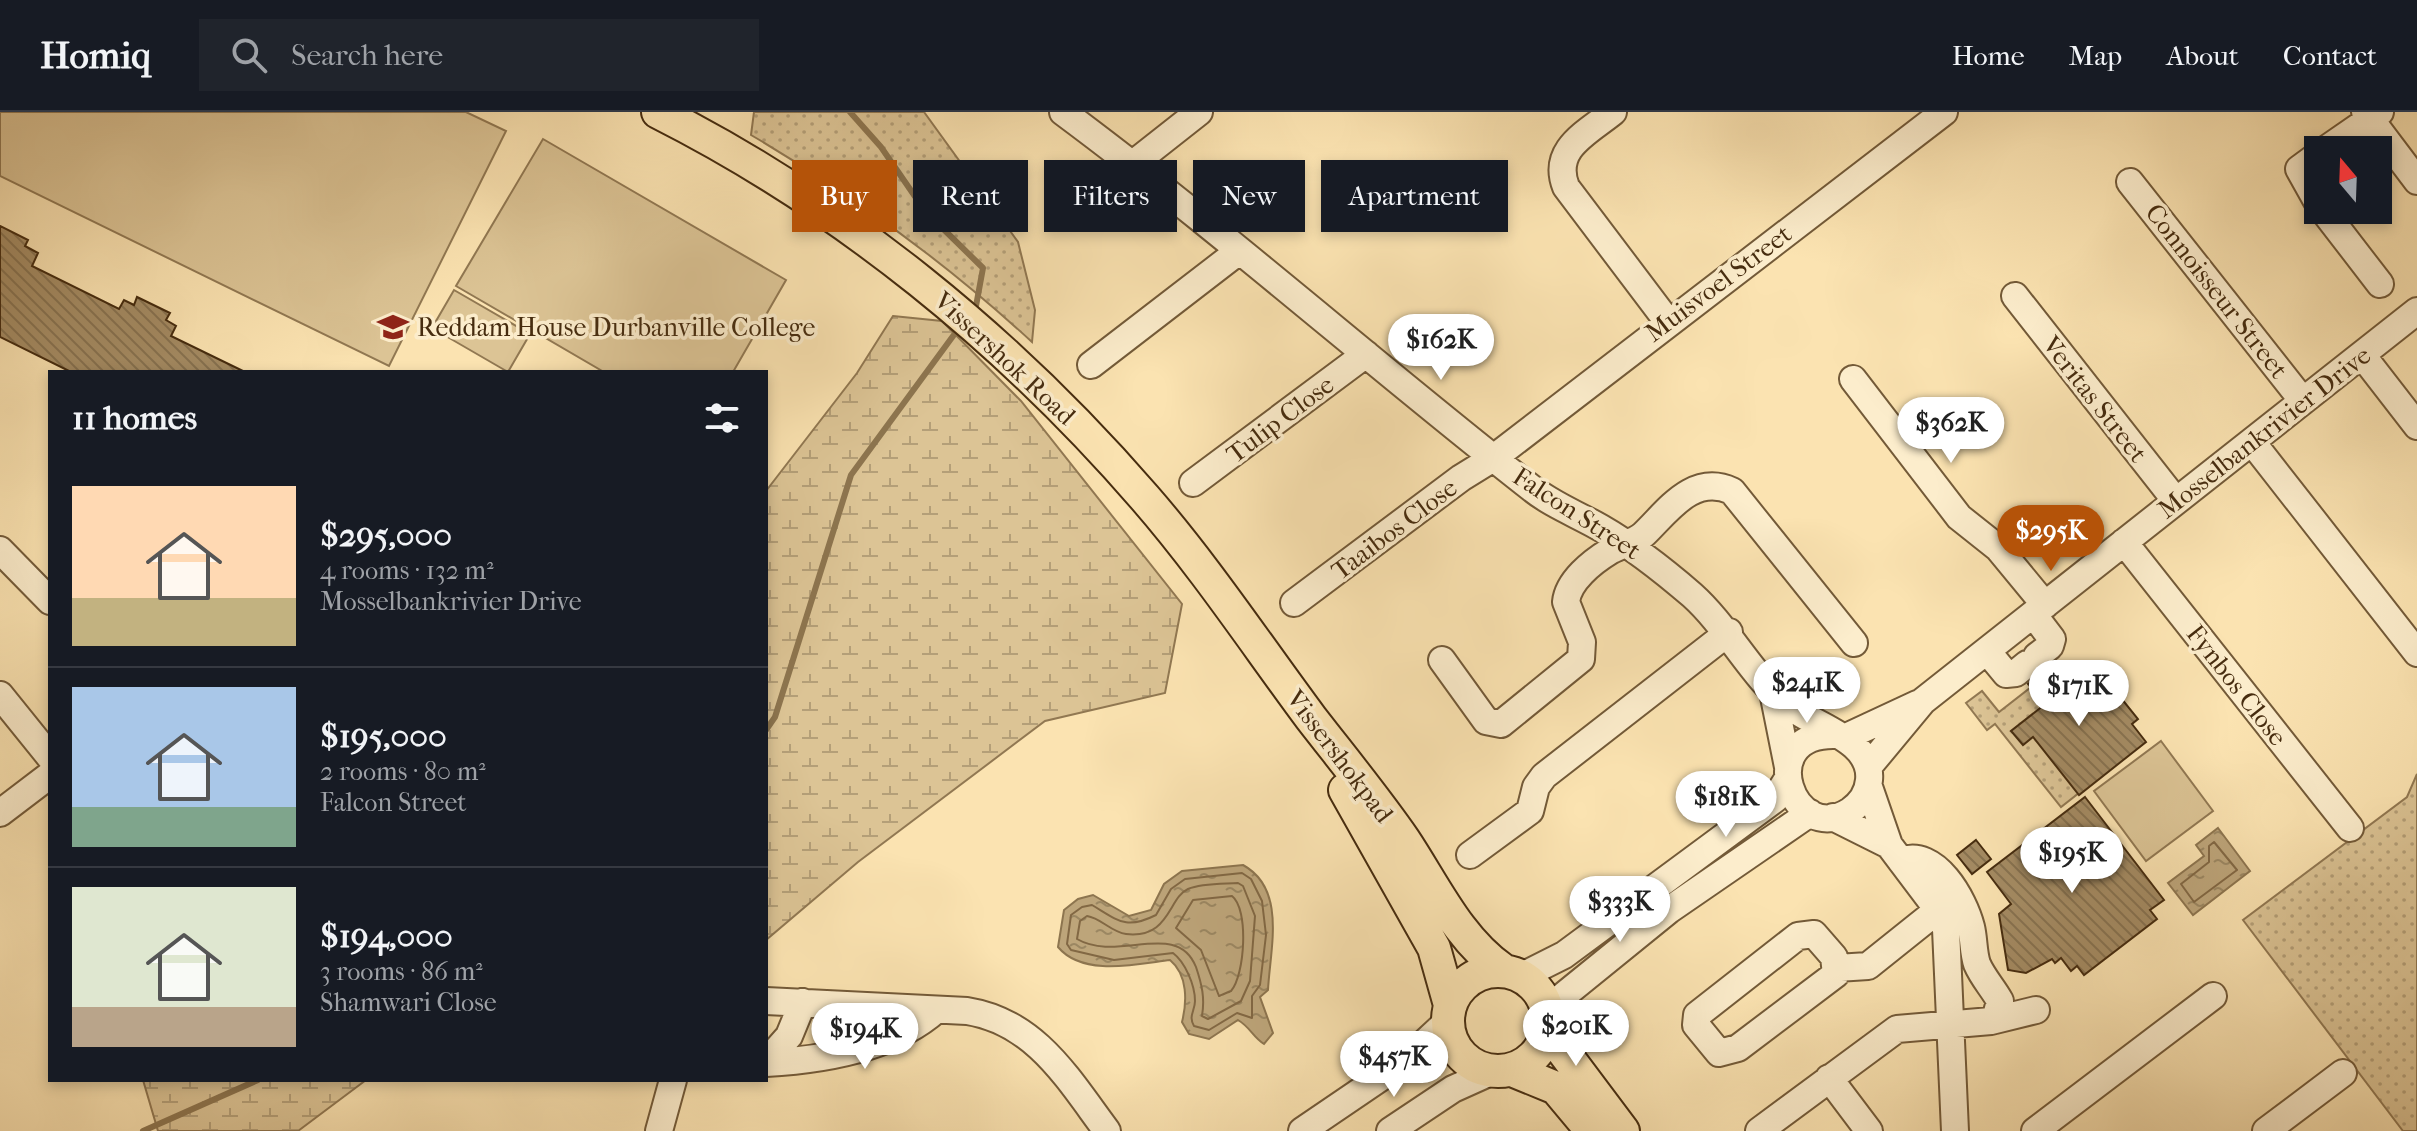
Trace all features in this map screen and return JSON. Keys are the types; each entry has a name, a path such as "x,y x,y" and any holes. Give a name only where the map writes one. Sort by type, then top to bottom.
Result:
{"main road":[{"name":"Vissershok Road","path":"658,112 844,225 933,290 986,337 1055,401 1146,499 1283,679"},
{"name":"Vissershokpad","path":"1283,679 1402,838 1465,935 1484,957 1513,973"},
{"name":"Vissershokpad","path":"1283,679 1434,948 1449,1013"},
{"path":"1592,1131 1556,1088 1470,1062 1458,1051 1450,1037 1449,1013 1458,989 1486,971 1513,973 1534,984 1548,1020 1623,1131"},
{"path":"1502,1070 1531,1059 1548,1020"}],"street":[{"name":"Falcon Street","path":"1063,112 1128,160"},
{"path":"1138,160 1199,112"},
{"path":"1613,112 1565,152 1560,163 1561,175 1566,187 1668,322"},
{"name":"Muisvoel Street","path":"1495,457 1944,112"},
{"path":"2343,136 2371,114 2417,181"},
{"path":"2304,165 2299,169 2304,184"},
{"name":"Connoisseur Street","path":"2130,182 2303,401"},
{"name":"Falcon Street","path":"1177,200 1546,499 1626,543 1675,581 1729,632 1773,692 1838,736"},
{"path":"2334,224 2380,284"},
{"path":"1091,365 1239,251"},
{"name":"Veritas Street","path":"2015,296 2176,501"},
{"name":"Mosselbankrivier Drive","path":"1838,736 1923,701 2417,311"},
{"name":"Tulip Close","path":"1193,483 1366,354"},
{"path":"2362,355 2417,426"},
{"path":"1853,379 1959,517 1998,548 2039,610 2052,639 2050,646 2016,673 2006,674 1987,651"},
{"path":"2252,442 2417,653"},
{"name":"Taaibos Close","path":"1294,603 1461,478 1495,457"},
{"path":"1442,660 1486,721 1501,724 1581,659 1582,642 1568,614 1567,592 1573,581 1608,552 1644,535 1656,517 1698,488 1724,487 1732,491 1854,643"},
{"name":"Fynbos Close","path":"2124,542 2350,828"},
{"path":"0,550 48,599"},
{"path":"1470,855 1530,811 1536,787 1544,776 1729,632"},
{"name":"Falcon Street","path":"1773,692 1787,773"},
{"path":"0,695 48,755"},
{"name":"Mosselbankrivier Drive","path":"1869,777 1923,701"},
{"path":"1513,973 1564,955 1775,799 1801,745 1812,738 1838,736 1862,752 1895,853 1938,910 1949,939 1955,1131"},
{"path":"1787,773 1790,793 1821,815 1895,853 1927,862 1956,893 1968,916 1979,967 2000,1001 1995,1020"},
{"path":"0,813 48,777"},
{"path":"1548,1020 1669,910 1821,815 1854,808 1869,777"},
{"path":"1837,968 1868,966 1938,910"},
{"path":"1814,934 1834,957 1837,968 1836,974 1731,1052 1719,1053 1696,1025 1697,1015 1798,936 1814,934"},
{"path":"2035,1131 2213,996"},
{"path":"768,1001 982,1014 1027,1034 1051,1057 1107,1131"},
{"path":"768,1060 789,1036 803,1002"},
{"path":"768,1062 814,1060 860,1046 895,1035 923,1021 936,1010"},
{"path":"1759,1131 1890,1031 1995,1020 2036,1010"},
{"path":"1302,1131 1405,1061 1449,1013"},
{"path":"1390,1131 1453,1089 1502,1070"},
{"path":"2266,1131 2343,1073"},
{"path":"1829,1078 1869,1131"},
{"path":"659,1131 678,1082"}],"green space":[{"path":"0,112 466,112 506,131 389,366 0,176"},
{"path":"754,112 924,112 959,160 913,160 913,232 1011,232 1018,242 1035,310 1032,342 897,231 897,160 792,160 751,135"},
{"path":"543,139 786,280 734,370 601,370 456,286"},
{"path":"454,290 530,334 509,370 505,370 432,328"},
{"path":"893,316 942,321 1021,401 1182,604 1165,693 1045,721 858,862 768,938 768,488 857,373"},
{"path":"2030,688 2045,706 2012,731 2041,730 2084,789 2061,807 1995,724 1987,730 1966,703 1982,691 1999,712"},
{"path":"2161,741 2213,811 2146,861 2094,791"},
{"path":"2417,774 2417,1131 2403,1131 2243,920 2407,797"},
{"path":"144,1082 363,1082 298,1131 158,1131"}],"water":[{"path":"2218,828 2250,871 2193,915 2168,883 2204,856 2196,845"},
{"path":"1243,865 1257,876 1266,889 1273,921 1268,990 1260,997 1273,1033 1264,1044 1238,1020 1209,1039 1189,1034 1182,1022 1185,1006 1183,981 1170,960 1127,966 1096,965 1081,962 1058,947 1064,910 1078,899 1093,895 1129,916 1151,910 1164,884 1182,871"}],"building":[{"path":"0,226 28,240 25,246 38,253 32,266 119,309 124,300 134,305 137,297 170,313 166,320 176,326 171,336 241,370 67,370 0,337"},
{"path":"2056,662 2073,684 2085,674 2111,706 2121,698 2138,719 2132,724 2146,742 2079,795 2033,737 2023,745 2011,731 2044,705 2028,684"},
{"path":"2085,797 2164,900 2150,910 2157,919 2084,975 2077,966 2071,971 2061,958 2055,963 2052,959 2026,973 2008,970 1999,914 2011,904 1987,872"},
{"path":"1976,840 1991,859 1972,874 1957,855"}],"waterway":[{"path":"850,112 881,147 925,211 983,268 976,306"},
{"path":"768,727 775,717 851,475 956,332"},
{"path":"143,1131 253,1082"}],"place":[{"name":"Reddam House Durbanville College","path":"393,327"}]}
